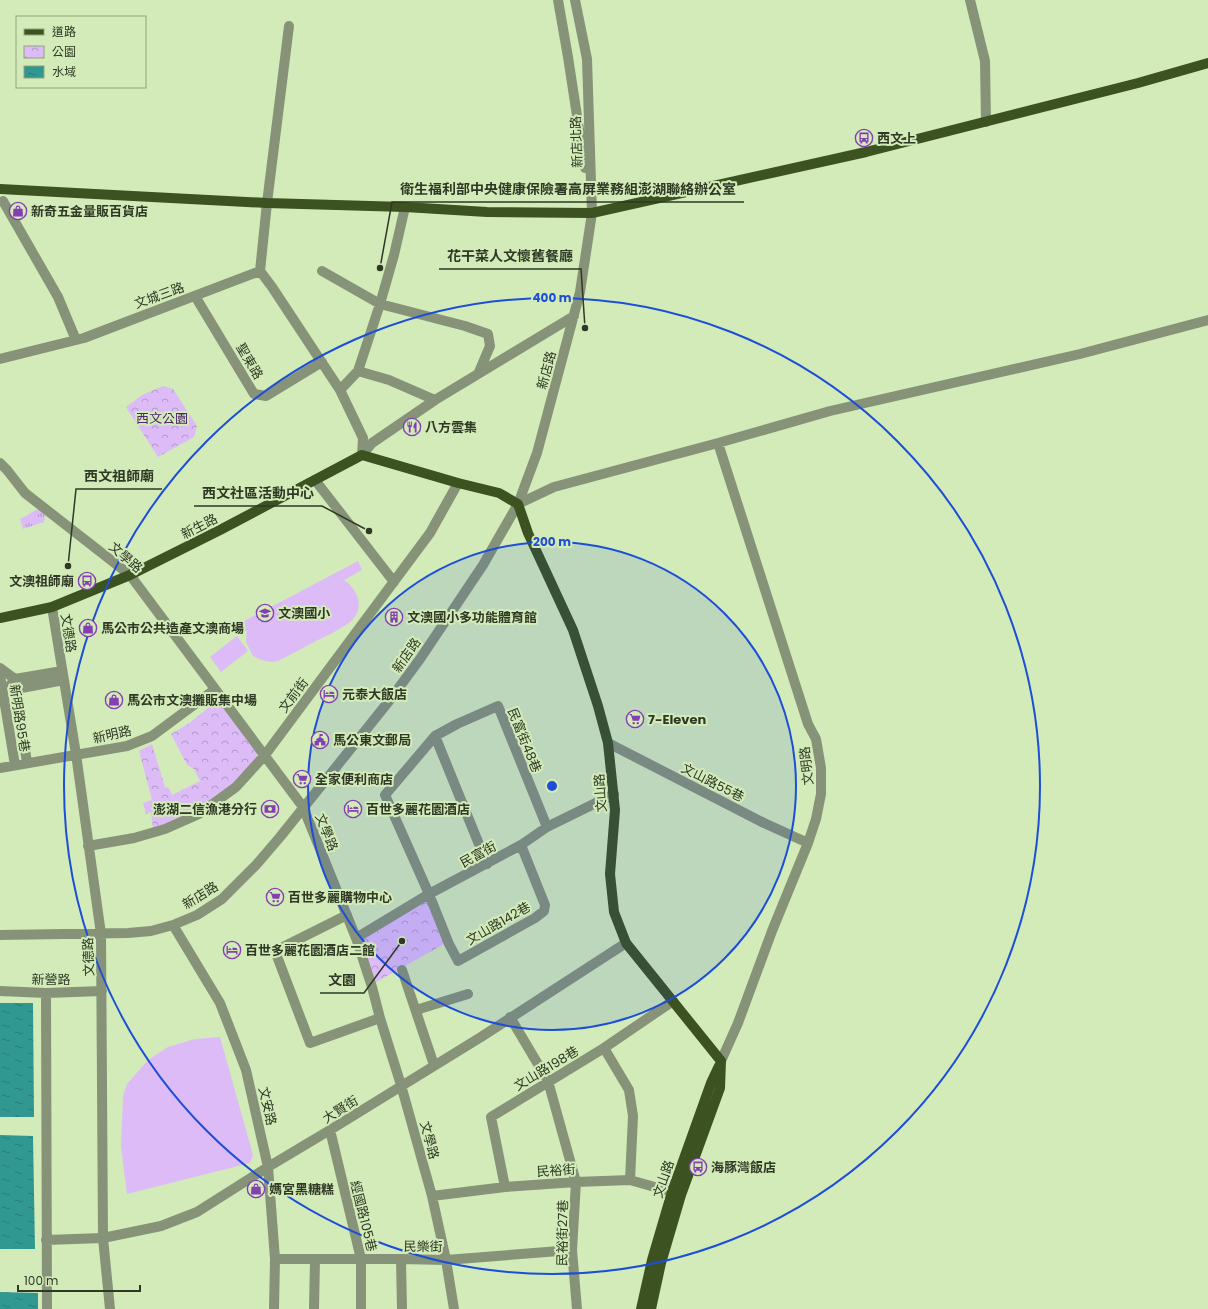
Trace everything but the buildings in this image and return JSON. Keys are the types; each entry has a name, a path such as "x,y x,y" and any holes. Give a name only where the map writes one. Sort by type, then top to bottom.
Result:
{"main road":[{"path":"0,188 267,203 404,207 487,212 592,213 847,157 1138,84 1208,63"},
{"path":"362,455 458,483 499,493 518,504"},
{"name":"新生路","path":"0,618 52,607 130,575 220,530 362,455"},
{"name":"文山路","path":"518,504 528,533 573,630 598,706 608,743 615,810 610,874 614,912 626,943 721,1061 711,1083 677,1193 652,1260 641,1309"},
{"name":"文山路","path":"651,1309 677,1193"}],"street":[{"name":"新店北路","path":"558,0 592,213"},
{"name":"新店北路","path":"575,0 587,59 592,213"},
{"path":"970,0 985,61 986,122"},
{"path":"289,26 260,271 272,286 340,390 363,438 362,455"},
{"path":"3,202 58,297 76,340"},
{"path":"340,390 358,371 394,255 404,207"},
{"name":"新店路","path":"0,935 128,933 151,931 173,925 197,915 222,899 256,865 389,701 420,659 483,565 518,504 537,453 574,316 580,292 592,213"},
{"name":"文城三路","path":"0,359 84,338 260,271"},
{"path":"322,271 380,304 466,326 488,334 490,346 479,372"},
{"name":"聖東路","path":"195,296 254,394 266,396 322,362"},
{"path":"362,455 372,443 435,400 479,372 574,316"},
{"path":"518,504 554,488 718,443 830,410 1080,354 1208,320"},
{"path":"358,371 390,380 435,400"},
{"name":"文明路","path":"718,443 808,724 816,739 821,768 821,794 816,819 808,843 772,930 738,1023 721,1061"},
{"name":"文學路","path":"0,463 25,493 130,575 214,690 265,755 303,807 356,938 372,987 432,1196 446,1260 454,1309"},
{"path":"315,480 394,582"},
{"name":"文前街","path":"88,846 134,838 165,829 199,814 236,787 265,755 430,533 458,483"},
{"name":"文德路","path":"52,607 76,754 101,934 103,1238 110,1309"},
{"path":"0,668 15,684 27,763"},
{"path":"0,676 15,684 63,676"},
{"name":"新明路95巷","path":"0,676 15,765"},
{"name":"新明路","path":"0,768 127,746 152,736 214,690"},
{"name":"民富街48巷","path":"435,736 457,724 498,706 546,828"},
{"path":"429,894 385,795 435,736 487,864"},
{"name":"文山路55巷","path":"608,743 808,843"},
{"name":"民富街","path":"356,938 429,894 521,845 546,828 614,794"},
{"name":"文山路142巷","path":"429,894 449,944 458,961 535,918 544,911 545,905 521,845"},
{"path":"347,915 275,951 310,1043 380,1018"},
{"name":"文安路","path":"173,925 220,1003 246,1070 268,1167 274,1259 274,1309"},
{"name":"大賢街","path":"46,1240 103,1238 161,1226 197,1212 481,1037 626,943"},
{"path":"402,970 434,1065"},
{"name":"新營路","path":"0,991 46,993 102,991"},
{"path":"46,993 47,1309"},
{"path":"416,1010 468,994"},
{"name":"文山路198巷","path":"505,1187 491,1117 604,1048 673,1001"},
{"name":"民裕街27巷","path":"510,1017 548,1081 576,1182 572,1250 577,1309"},
{"path":"604,1048 629,1090 633,1116 630,1180"},
{"name":"經國路105巷","path":"330,1130 361,1259 360,1309"},
{"name":"民裕街","path":"432,1196 505,1187 630,1180 677,1193"},
{"name":"民樂街","path":"274,1259 446,1260 572,1250"},
{"path":"314,1309 316,1259"},
{"path":"401,1259 402,1309"}],"green space":[{"name":"西文公園","path":"163,386 173,389 197,426 194,437 158,457 126,407 142,395"},
{"path":"38,509 45,515 44,522 23,529 20,519"},
{"path":"358,561 362,570 344,580 350,585 357,596 358,608 352,620 343,627 275,662 266,661 253,656 246,642 247,631 237,635 233,627"},
{"path":"237,636 248,651 221,672 210,657"},
{"path":"217,701 262,755 234,785 198,811 153,829 151,812 146,814 143,803 152,800 139,751 152,744 165,787 169,788 172,795 200,781 194,769 187,765 171,734 188,724"},
{"path":"428,898 446,943 373,984 359,939"},
{"path":"220,1037 253,1155 250,1163 127,1194 121,1147 123,1096 127,1084 148,1060 168,1047 195,1039"}],"water":[{"path":"0,1003 33,1003 34,1117 0,1117"},
{"path":"0,1135 33,1136 35,1249 0,1249"},
{"path":"0,1292 38,1293 38,1309 0,1309"}],"place":[{"name":"西文上","path":"864,138"},
{"name":"新奇五金量販百貨店","path":"18,211"},
{"name":"衛生福利部中央健康保險署高屏業務組澎湖聯絡辦公室","path":"380,268"},
{"name":"花干菜人文懷舊餐廳","path":"585,328"},
{"name":"八方雲集","path":"412,427"},
{"name":"西文社區活動中心","path":"369,531"},
{"name":"西文祖師廟","path":"68,566"},
{"name":"文澳祖師廟","path":"87,581"},
{"name":"文澳國小","path":"265,613"},
{"name":"文澳國小多功能體育館","path":"394,617"},
{"name":"馬公市公共造產文澳商場","path":"88,628"},
{"name":"元泰大飯店","path":"329,694"},
{"name":"馬公市文澳攤販集中場","path":"114,700"},
{"name":"7-Eleven","path":"635,719"},
{"name":"馬公東文郵局","path":"320,740"},
{"name":"全家便利商店","path":"302,779"},
{"name":"澎湖二信漁港分行","path":"270,809"},
{"name":"百世多麗花園酒店","path":"353,809"},
{"name":"百世多麗購物中心","path":"275,897"},
{"name":"文園","path":"402,941"},
{"name":"百世多麗花園酒店二館","path":"232,950"},
{"name":"海豚灣飯店","path":"698,1167"},
{"name":"媽宮黑糖糕","path":"256,1189"}]}
